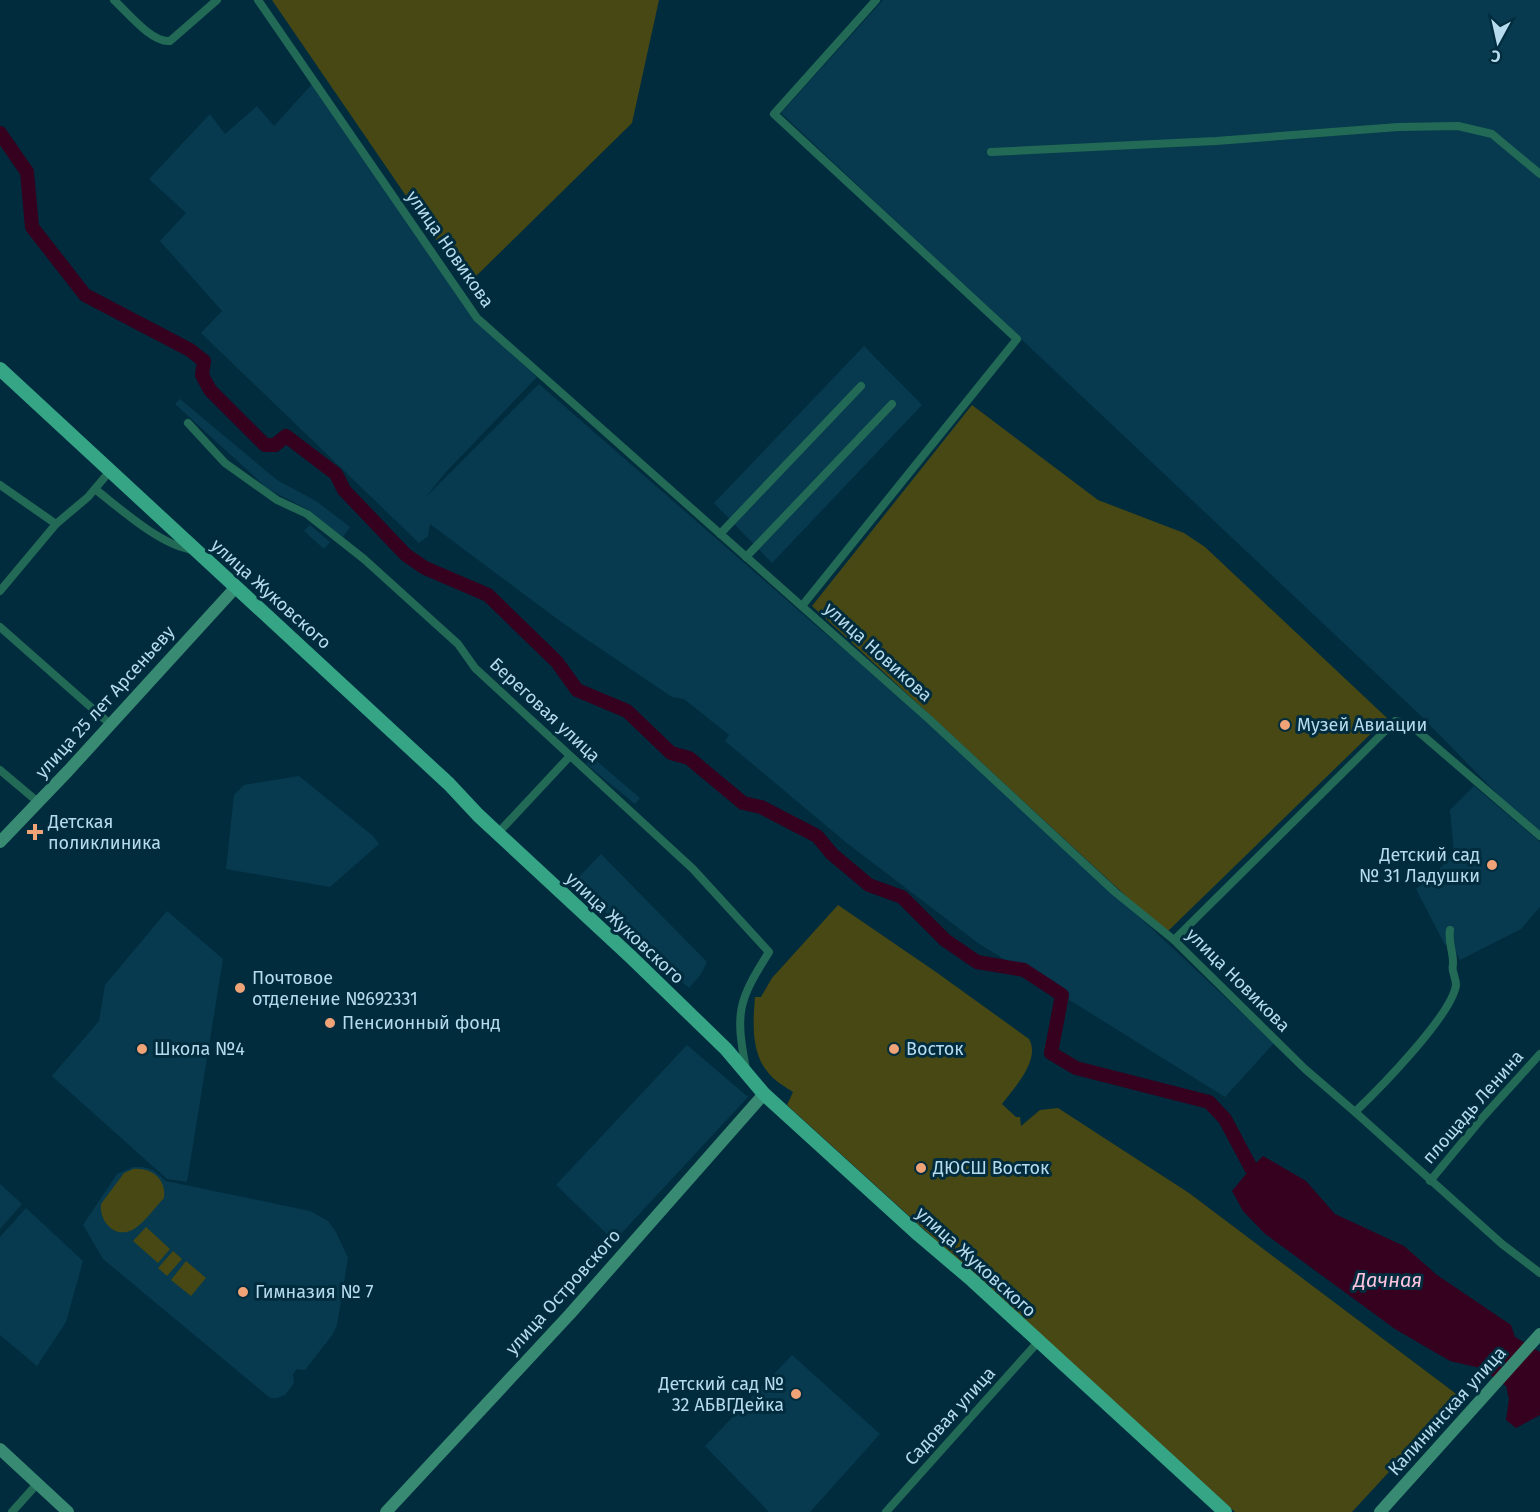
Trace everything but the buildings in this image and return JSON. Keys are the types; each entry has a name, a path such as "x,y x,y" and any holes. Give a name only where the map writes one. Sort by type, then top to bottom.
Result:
{"main road":[{"name":"улица Жуковского","path":"0,369 339,681 726,1049 764,1094 1225,1512"},
{"name":"улица 25 лет Арсеньеву","path":"0,842 236,587"},
{"name":"улица Островского","path":"386,1512 570,1314 764,1094"},
{"name":"Калининская улица","path":"1380,1512 1540,1335"},
{"path":"0,1449 68,1512"}],"street":[{"path":"114,0 153,37 164,42 170,41 217,0"},
{"name":"улица Новикова","path":"258,0 477,318 930,720 1115,892 1174,940 1305,1069 1502,1244 1540,1273"},
{"path":"802,606 1017,339 774,114 876,0"},
{"path":"991,153 1216,141 1398,127 1458,126 1492,134 1540,174"},
{"path":"720,534 861,386"},
{"path":"746,557 892,404"},
{"name":"Береговая улица","path":"188,423 225,463 277,500 307,514 364,559 438,624 458,644 475,668 693,869 769,952 748,985 741,1009 739,1034 747,1075"},
{"path":"0,591 56,524 95,489 111,471"},
{"path":"0,485 56,524"},
{"path":"95,489 156,534 182,548 195,550"},
{"path":"0,627 110,724"},
{"path":"1174,940 1395,722 1413,727 1540,836"},
{"path":"498,832 570,756"},
{"path":"0,770 38,802"},
{"path":"1356,1112 1422,1041 1454,995 1456,982 1452,970 1454,962 1449,937 1450,930"},
{"name":"площадь Ленина","path":"1430,1181 1483,1117 1540,1054"},
{"name":"Садовая улица","path":"886,1512 1038,1342"},
{"path":"12,1512 37,1484"}],"shaded area":[{"path":"272,0 659,0 632,123 467,285"},
{"path":"883,0 1540,0 1540,833 1515,812 1418,713 781,113"},
{"path":"313,83 474,318 537,377 446,472 425,498 539,384 814,624 933,724 1274,1043 1225,1097 978,943 848,844 725,741 729,735 684,699 672,697 564,624 430,524 428,536 419,543 201,333 222,311 160,241 186,213 149,179 210,114 225,134 257,106 274,126"},
{"path":"864,346 922,405 772,563 714,503"},
{"path":"180,399 277,480 316,501 350,527 343,537 307,509 268,489 175,404"},
{"path":"972,405 1098,500 1184,533 1205,547 1387,718 1166,933 812,606"},
{"path":"310,525 330,542 324,549 304,531"},
{"path":"592,757 640,798 635,804 586,764"},
{"path":"299,776 373,836 379,844 330,887 226,869 234,795 244,785"},
{"name":"Детский сад № 31 Ладушки","path":"1474,786 1540,842 1540,907 1521,929 1460,960 1451,942 1445,945 1416,889 1433,876 1454,853 1450,810"},
{"path":"601,854 707,962 701,974 689,988 573,883"},
{"path":"838,905 1029,1039 1032,1056 1029,1065 1002,1104 1016,1117 1020,1117 1021,1126 1040,1110 1058,1108 1189,1193 1459,1396 1352,1512 1235,1512 787,1105 793,1092 769,1074 758,1055 754,1026 755,997 761,997 772,978"},
{"name":"Школа №4","path":"167,911 223,959 187,1182 167,1179 52,1076 99,1021 105,985"},
{"path":"687,1045 748,1097 616,1239 607,1234 556,1185"},
{"name":"Гимназия № 7","path":"133,1167 153,1170 166,1181 310,1211 328,1221 336,1232 348,1258 337,1325 333,1334 305,1370 297,1369 293,1374 294,1383 285,1395 270,1398 103,1259 83,1225 117,1174"},
{"path":"133,1169 152,1172 163,1185 164,1198 134,1229 127,1232 115,1231 106,1223 101,1204 124,1173"},
{"path":"0,1184 22,1204 0,1229"},
{"path":"26,1208 83,1261 66,1322 37,1366 0,1335 0,1237"},
{"path":"146,1227 170,1249 158,1263 133,1241"},
{"path":"173,1251 182,1259 167,1276 158,1268"},
{"path":"186,1261 206,1278 191,1296 171,1280"},
{"name":"Детский сад № 32 АБВГДейка","path":"792,1355 880,1434 810,1512 769,1512 705,1446"}],"water":[{"name":"Дачная","path":"1263,1156 1306,1181 1335,1214 1404,1246 1437,1275 1511,1325 1515,1337 1540,1352 1540,1415 1516,1428 1506,1420 1509,1399 1506,1386 1480,1368 1450,1361 1395,1329 1264,1233 1243,1211 1232,1191"}],"waterway":[{"path":"0,133 27,172 32,227 85,295 190,350 204,361 202,375 210,390 265,445 275,445 286,436 336,474 344,490 406,555 425,568 488,595 557,662 577,690 627,711 671,753 689,758 743,803 761,807 817,836 832,854 869,885 902,897 945,940 977,962 1024,970 1062,995 1051,1053 1076,1068 1209,1102 1225,1119 1251,1168 1266,1177"}],"place":[{"name":"Музей Авиации","path":"1285,725"},
{"name":"Детская поликлиника","path":"35,832"},
{"name":"Детский сад № 31 Ладушки","path":"1492,865"},
{"name":"Почтовое отделение №692331","path":"240,988"},
{"name":"Пенсионный фонд","path":"330,1023"},
{"name":"Школа №4","path":"142,1049"},
{"name":"Восток","path":"894,1049"},
{"name":"ДЮСШ Восток","path":"921,1168"},
{"name":"Гимназия № 7","path":"243,1292"},
{"name":"Детский сад № 32 АБВГДейка","path":"796,1394"}]}
